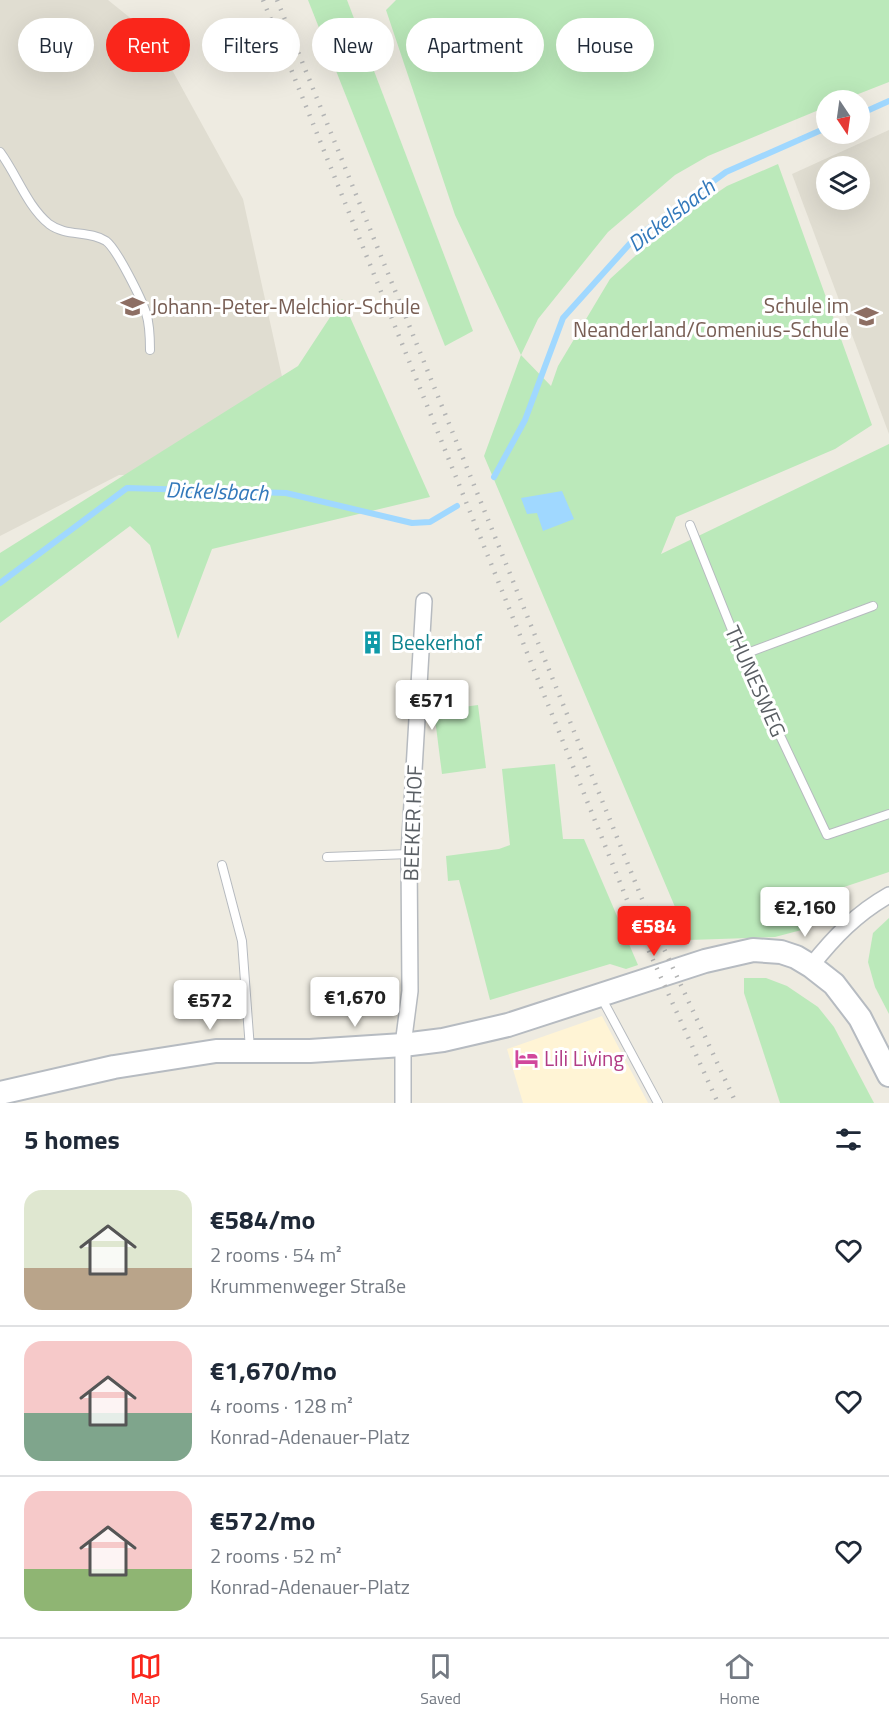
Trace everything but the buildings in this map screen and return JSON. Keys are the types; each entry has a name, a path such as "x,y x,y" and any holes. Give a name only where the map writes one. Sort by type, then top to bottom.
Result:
{"main road":[{"path":"0,1093 114,1067 216,1051 310,1051 443,1040 508,1025 719,957 753,951 781,952 796,957 834,984 860,1018 889,1075"}],"street":[{"name":"BEEKER HOF","path":"404,1103 403,1045 410,991 409,854 424,601"},
{"path":"811,966 837,933 870,906 889,895"}],"lane":[{"path":"0,152 27,195 54,228 91,236 106,242 118,258 146,314 150,350"},
{"name":"THUNESWEG","path":"690,525 742,655 827,835 889,814"},
{"path":"742,655 873,606"},
{"path":"327,857 409,854"},
{"path":"222,866 242,941 250,1051"},
{"path":"601,995 658,1103"}],"shaded area":[{"name":"Johann-Peter-Melchior-Schule","path":"0,0 108,0 130,18 106,18 106,72 173,72 243,199 290,413 260,474 119,475 0,536"},
{"name":"Schule im Neanderland/Comenius-Schule","path":"889,130 889,434 792,174 816,163 816,210 870,210 870,156 832,156 858,144 870,144 870,139"},
{"path":"602,1016 648,1103 523,1103 507,1049"}],"green space":[{"path":"308,0 347,0 354,18 315,18"},
{"path":"396,0 889,0 889,82 869,90 816,90 816,111 708,156 675,175 608,232 538,319 521,355 455,215 407,72 544,72 544,18 406,18 406,69 394,34 394,18 389,18 386,10"},
{"path":"337,72 374,72 473,331 445,346"},
{"path":"778,164 872,425 835,449 676,517 661,554 889,444 889,872 811,898 809,928 775,937 689,940 484,456 521,355 551,386 558,366 610,279 669,225 727,186"},
{"path":"342,299 430,497 212,549 178,639 150,545 130,526 0,623 0,553 298,366"},
{"path":"478,705 486,768 442,774 434,711"},
{"path":"555,764 563,839 584,839 638,965 626,969 610,964 490,1000 459,880 448,881 446,856 499,849 510,845 502,769"},
{"path":"889,918 889,1014 875,987 868,962 873,933"},
{"path":"744,978 766,978 787,986 818,1007 834,1027 874,1103 780,1103 744,993"}],"water":[{"path":"562,491 574,519 543,531 537,513 527,514 521,498"}],"waterway":[{"name":"Dickelsbach","path":"870,110 889,101"},
{"name":"Dickelsbach","path":"494,477 525,420 563,318 634,239 726,172 816,132"},
{"name":"Dickelsbach","path":"0,583 127,488 286,493 412,523 430,522 457,506"}],"railway":[{"path":"263,0 638,927 718,1103"},
{"path":"277,0 651,921 736,1103"}],"place":[{"name":"Johann-Peter-Melchior-Schule","path":"133,306"},
{"name":"Schule im Neanderland/Comenius-Schule","path":"867,317"},
{"name":"Beekerhof","path":"373,642"},
{"name":"Lili Living","path":"526,1058"}]}
